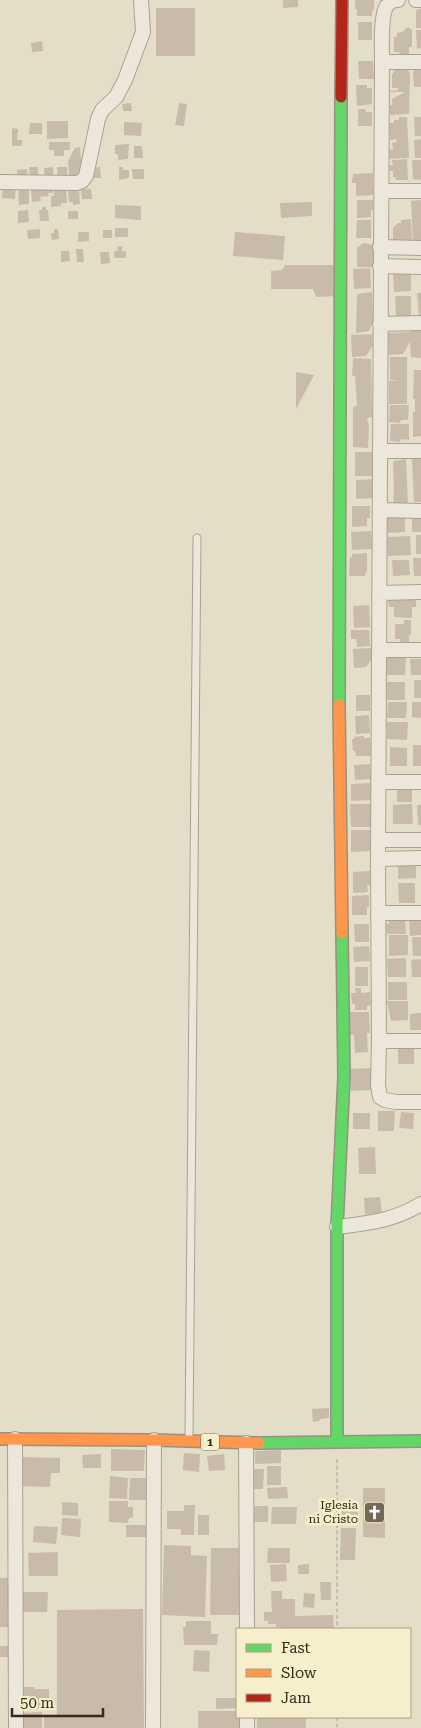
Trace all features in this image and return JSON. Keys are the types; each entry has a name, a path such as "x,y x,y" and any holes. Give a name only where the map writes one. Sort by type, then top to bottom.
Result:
{"main road":[{"path":"337,1442 337,1228 344,1076 338,666 342,0"},
{"name":"1","path":"0,1439 246,1442 421,1441"}],"street":[{"path":"0,182 77,183 86,176 98,119 102,110 116,97 140,42 143,32 141,0"},
{"path":"398,0 393,0 387,5 384,14 382,62 378,1085 380,1097 385,1100 421,1102"},
{"path":"416,0 421,0"},
{"path":"382,62 421,62"},
{"path":"381,191 421,192"},
{"path":"380,247 421,248"},
{"path":"380,266 421,267"},
{"path":"380,324 421,324"},
{"path":"381,451 421,451"},
{"path":"381,510 421,511"},
{"path":"380,593 421,592"},
{"path":"380,650 421,650"},
{"path":"378,782 421,782"},
{"path":"378,840 421,840"},
{"path":"378,859 421,858"},
{"path":"378,913 421,913"},
{"path":"379,1042 421,1041"},
{"path":"337,1228 382,1222 406,1214 421,1204"},
{"path":"16,1439 16,1728"},
{"path":"153,1728 154,1440"},
{"path":"246,1442 247,1628"}],"lane":[{"path":"188,1441 197,538"}],"path":[{"path":"337,1442 337,1628"}],"building":[{"path":"283,0 298,0 298,7 283,8"},
{"path":"355,0 374,0 372,16 357,16"},
{"path":"156,8 195,8 195,56 156,56"},
{"path":"421,9 421,28 416,28 416,11"},
{"path":"358,22 372,22 372,40 358,40"},
{"path":"408,27 412,30 412,47 409,47 409,55 400,55 399,52 394,52 394,37 397,37 397,33 402,32"},
{"path":"416,30 421,30 421,48 417,49"},
{"path":"42,41 43,51 32,52 31,43"},
{"path":"358,61 373,61 374,79 359,79"},
{"path":"416,66 421,67 421,87 414,87 413,72"},
{"path":"396,67 407,67 410,74 409,114 390,115 392,99 405,92 390,92 398,90 398,88 392,88 392,75"},
{"path":"356,85 367,85 367,88 372,88 372,104 357,106"},
{"path":"131,103 132,111 123,111 122,104"},
{"path":"179,103 187,104 184,126 175,125"},
{"path":"358,109 372,112 372,126 358,126"},
{"path":"399,117 407,117 409,158 390,159 389,150 393,149 392,143 397,142 396,139 390,140 389,123 399,120"},
{"path":"414,117 421,117 421,136 415,136"},
{"path":"47,121 68,121 68,138 47,139"},
{"path":"124,122 142,123 141,136 124,135"},
{"path":"30,123 42,123 42,134 29,134"},
{"path":"12,128 18,129 17,140 22,140 22,146 12,146"},
{"path":"421,139 421,158 415,158 414,140"},
{"path":"49,142 70,142 70,150 64,150 64,156 54,156 54,150 49,150"},
{"path":"129,144 128,159 118,160 118,154 115,154 115,145"},
{"path":"134,146 142,146 143,158 134,158"},
{"path":"80,147 81,160 84,160 84,165 80,165 81,183 70,184 68,161 75,148"},
{"path":"407,159 408,180 396,180 396,177 393,178 393,171 389,171 389,165 393,165 392,160"},
{"path":"412,160 421,160 421,180 413,179"},
{"path":"29,167 38,167 38,181 30,181"},
{"path":"53,167 54,183 45,183 44,168"},
{"path":"57,167 67,167 68,182 58,182"},
{"path":"100,167 101,178 90,178 94,168"},
{"path":"119,167 123,167 123,170 129,170 129,178 119,180"},
{"path":"27,169 28,181 17,181 17,170"},
{"path":"132,169 144,169 144,179 133,179"},
{"path":"373,173 373,195 356,196 356,183 352,183 353,174"},
{"path":"3,182 16,183 15,199 2,198"},
{"path":"52,186 53,193 48,193 49,196 40,197 41,201 32,202 31,190 40,190 39,187"},
{"path":"29,187 29,204 19,205 18,188"},
{"path":"54,187 66,187 67,203 51,207 51,196 54,196"},
{"path":"79,189 80,204 73,205 73,202 69,202 68,190"},
{"path":"81,189 91,189 92,199 82,199"},
{"path":"357,200 373,200 374,210 371,210 371,217 357,218"},
{"path":"421,200 421,244 413,244 411,201"},
{"path":"312,202 312,216 281,218 280,203"},
{"path":"115,205 141,206 141,220 115,218"},
{"path":"42,207 46,207 46,210 48,210 49,221 40,221 39,210 42,210"},
{"path":"28,210 29,222 18,223 18,211"},
{"path":"68,211 78,211 78,219 68,219"},
{"path":"411,219 412,241 393,242 393,228 398,223 401,223 401,220"},
{"path":"357,220 371,220 371,238 356,238"},
{"path":"115,228 128,228 128,237 115,237"},
{"path":"40,229 40,238 28,239 27,230"},
{"path":"54,229 58,229 59,239 52,240 51,233 54,233"},
{"path":"103,230 112,230 112,238 103,238"},
{"path":"78,232 89,232 89,241 78,242"},
{"path":"235,232 285,236 283,260 233,256"},
{"path":"363,243 374,245 374,267 357,267 357,248"},
{"path":"122,246 122,251 126,251 126,258 114,258 114,251 118,251 117,247"},
{"path":"76,249 83,249 84,262 77,262"},
{"path":"61,251 69,251 70,261 61,262"},
{"path":"100,252 109,252 110,263 101,264"},
{"path":"285,265 335,265 336,296 316,297 313,289 271,289 271,271 282,270"},
{"path":"370,268 371,288 354,289 353,269"},
{"path":"393,269 411,269 411,291 394,292"},
{"path":"372,292 373,322 369,331 356,333 357,294"},
{"path":"417,293 421,293 421,315 419,315"},
{"path":"395,296 411,296 411,317 396,318"},
{"path":"421,328 421,358 411,357 410,342 403,354 389,355 388,333 410,332 409,329"},
{"path":"372,334 373,345 366,356 352,357 351,335"},
{"path":"390,357 407,357 407,404 389,404 389,381 401,381 390,380"},
{"path":"353,358 371,359 372,417 367,418 369,427 368,448 353,447 353,408 357,405 355,376 352,376"},
{"path":"414,370 421,370 421,436 413,437 413,412 415,412 415,399 413,399"},
{"path":"296,372 314,375 296,409"},
{"path":"390,405 409,405 408,420 401,420 400,423 389,422"},
{"path":"391,424 409,424 409,440 401,439 400,442 390,441"},
{"path":"355,452 372,452 372,476 355,476"},
{"path":"421,458 421,502 414,502 412,459"},
{"path":"406,459 408,506 393,508 393,461"},
{"path":"374,479 375,498 356,499 356,480"},
{"path":"352,506 370,506 370,518 367,518 367,526 352,527"},
{"path":"405,514 405,532 387,533 387,515"},
{"path":"412,515 421,515 421,532 412,532"},
{"path":"371,531 372,549 352,550 351,532"},
{"path":"416,535 421,535 421,554 416,554"},
{"path":"410,536 411,555 388,556 387,537"},
{"path":"367,553 367,572 365,576 349,576 350,557 352,558 352,554"},
{"path":"413,558 421,558 421,576 414,576"},
{"path":"392,560 409,560 410,575 393,576"},
{"path":"416,594 416,607 412,607 412,618 394,617 394,607 389,607 388,599"},
{"path":"369,605 370,627 354,628 353,606"},
{"path":"404,620 411,620 409,642 400,642 400,639 395,639 395,624 404,624"},
{"path":"351,630 369,630 370,646 357,647 356,639 351,639"},
{"path":"371,648 371,660 366,667 354,668 353,649"},
{"path":"387,656 406,656 405,675 386,675"},
{"path":"410,659 421,659 421,675 411,675"},
{"path":"414,680 421,680 421,698 414,698"},
{"path":"387,682 405,682 405,700 387,700"},
{"path":"356,695 370,695 370,711 356,711"},
{"path":"388,702 407,702 406,718 387,718"},
{"path":"412,702 421,702 421,718 412,717"},
{"path":"369,715 370,733 356,734 355,716"},
{"path":"387,722 408,722 407,740 387,739"},
{"path":"364,736 364,738 370,738 371,756 356,756 355,751 353,751 352,739"},
{"path":"413,745 421,745 421,766 413,766"},
{"path":"390,747 407,748 407,766 390,766"},
{"path":"370,764 371,779 355,780 354,765"},
{"path":"371,783 371,800 351,801 351,784"},
{"path":"397,783 412,783 412,802 397,802"},
{"path":"350,804 371,804 372,827 351,827"},
{"path":"412,804 413,824 393,824 393,805"},
{"path":"417,805 421,805 421,825 418,825"},
{"path":"351,830 370,830 370,851 351,852"},
{"path":"416,859 416,878 398,879 398,860"},
{"path":"370,871 370,885 367,885 368,892 353,893 353,872"},
{"path":"398,883 415,883 415,903 399,903"},
{"path":"369,895 367,915 352,915 352,896"},
{"path":"389,914 405,914 406,934 387,934 386,924 389,924"},
{"path":"421,916 421,935 410,936 409,917"},
{"path":"354,924 369,924 369,942 355,942"},
{"path":"389,935 408,935 408,955 389,956"},
{"path":"412,937 421,937 421,956 413,956"},
{"path":"369,946 370,961 354,962 353,947"},
{"path":"406,958 406,977 388,977 387,959"},
{"path":"421,959 421,977 412,977 411,960"},
{"path":"355,967 368,967 368,986 355,986"},
{"path":"388,982 407,982 407,1000 388,1000"},
{"path":"355,988 361,988 361,993 370,992 371,1005 367,1006 367,1010 355,1010 355,1004 352,1004 351,993 356,993"},
{"path":"387,1001 408,1001 408,1020 391,1021"},
{"path":"349,1012 369,1012 370,1033 367,1033 368,1052 355,1053 354,1035 349,1035"},
{"path":"421,1013 421,1030 410,1030 410,1014"},
{"path":"398,1048 414,1048 414,1064 398,1064"},
{"path":"372,1068 373,1090 351,1091 350,1069"},
{"path":"378,1111 395,1111 394,1131 378,1131"},
{"path":"401,1112 414,1113 413,1129 399,1128"},
{"path":"353,1113 370,1113 370,1129 353,1129"},
{"path":"375,1147 376,1174 359,1174 358,1148"},
{"path":"380,1197 382,1213 365,1214 364,1198"},
{"path":"329,1408 329,1418 313,1422 312,1409"},
{"path":"111,1449 145,1450 144,1471 111,1471"},
{"path":"281,1450 281,1463 255,1464 255,1451"},
{"path":"184,1453 200,1454 199,1472 183,1470"},
{"path":"101,1454 101,1468 83,1468 82,1455"},
{"path":"224,1454 225,1470 209,1471 207,1456"},
{"path":"18,1457 60,1458 60,1473 51,1473 50,1487 18,1486"},
{"path":"267,1466 281,1466 281,1485 267,1485"},
{"path":"250,1469 264,1469 263,1489 250,1489"},
{"path":"110,1476 128,1478 127,1499 109,1498"},
{"path":"130,1478 147,1478 147,1500 129,1500"},
{"path":"287,1487 288,1498 268,1499 267,1488"},
{"name":"Iglesia ni Cristo","path":"363,1488 385,1488 385,1538 363,1537"},
{"path":"109,1501 128,1501 128,1507 133,1507 133,1518 129,1518 128,1523 109,1522"},
{"path":"341,1501 357,1501 358,1520 342,1521"},
{"path":"62,1502 78,1503 78,1516 62,1515"},
{"path":"184,1505 195,1505 194,1535 181,1535 181,1529 167,1529 167,1511 184,1511"},
{"path":"254,1506 268,1506 268,1522 254,1522"},
{"path":"272,1507 297,1507 296,1524 271,1524"},
{"path":"198,1515 209,1515 209,1535 198,1535"},
{"path":"62,1518 81,1519 80,1537 61,1535"},
{"path":"126,1525 147,1525 147,1537 126,1537"},
{"path":"34,1526 58,1527 56,1544 33,1542"},
{"path":"341,1528 356,1528 355,1560 340,1560"},
{"path":"164,1545 191,1546 191,1555 207,1556 205,1617 162,1615"},
{"path":"211,1548 242,1548 241,1615 210,1615"},
{"path":"268,1548 290,1548 290,1563 267,1563"},
{"path":"58,1552 58,1576 29,1576 28,1553"},
{"path":"286,1564 287,1581 271,1582 270,1565"},
{"path":"309,1564 309,1574 298,1574 298,1565"},
{"path":"0,1578 8,1578 9,1627 0,1627"},
{"path":"320,1582 331,1582 331,1600 321,1600"},
{"path":"271,1591 282,1591 282,1599 295,1599 295,1616 333,1615 334,1628 276,1627 276,1624 268,1624 268,1621 264,1621 264,1612 272,1612"},
{"path":"22,1592 48,1592 47,1612 22,1612"},
{"path":"304,1593 315,1594 314,1608 303,1607"},
{"path":"143,1609 144,1728 44,1728 44,1717 57,1717 57,1610"},
{"path":"186,1621 211,1621 211,1634 218,1634 217,1645 184,1645 183,1627 186,1627"},
{"path":"0,1646 12,1646 12,1657 0,1657"},
{"path":"194,1650 210,1651 209,1672 193,1671"},
{"path":"23,1687 49,1689 49,1708 23,1708"},
{"path":"216,1698 236,1698 236,1708 216,1709"},
{"path":"198,1711 236,1711 236,1718 241,1718 241,1728 198,1728"},
{"path":"42,1712 42,1728 20,1728 19,1713"},
{"path":"257,1718 306,1718 306,1728 257,1728"}],"traffic: fast":[{"path":"339,705 341,97"},
{"path":"337,1442 337,1227 344,1076 342,933"},
{"path":"259,1443 421,1441"}],"traffic: slow":[{"path":"339,705 342,933"},
{"path":"0,1439 259,1443"}],"traffic: jam":[{"path":"341,97 342,0"}],"place":[{"name":"Iglesia ni Cristo","path":"374,1512"}]}
